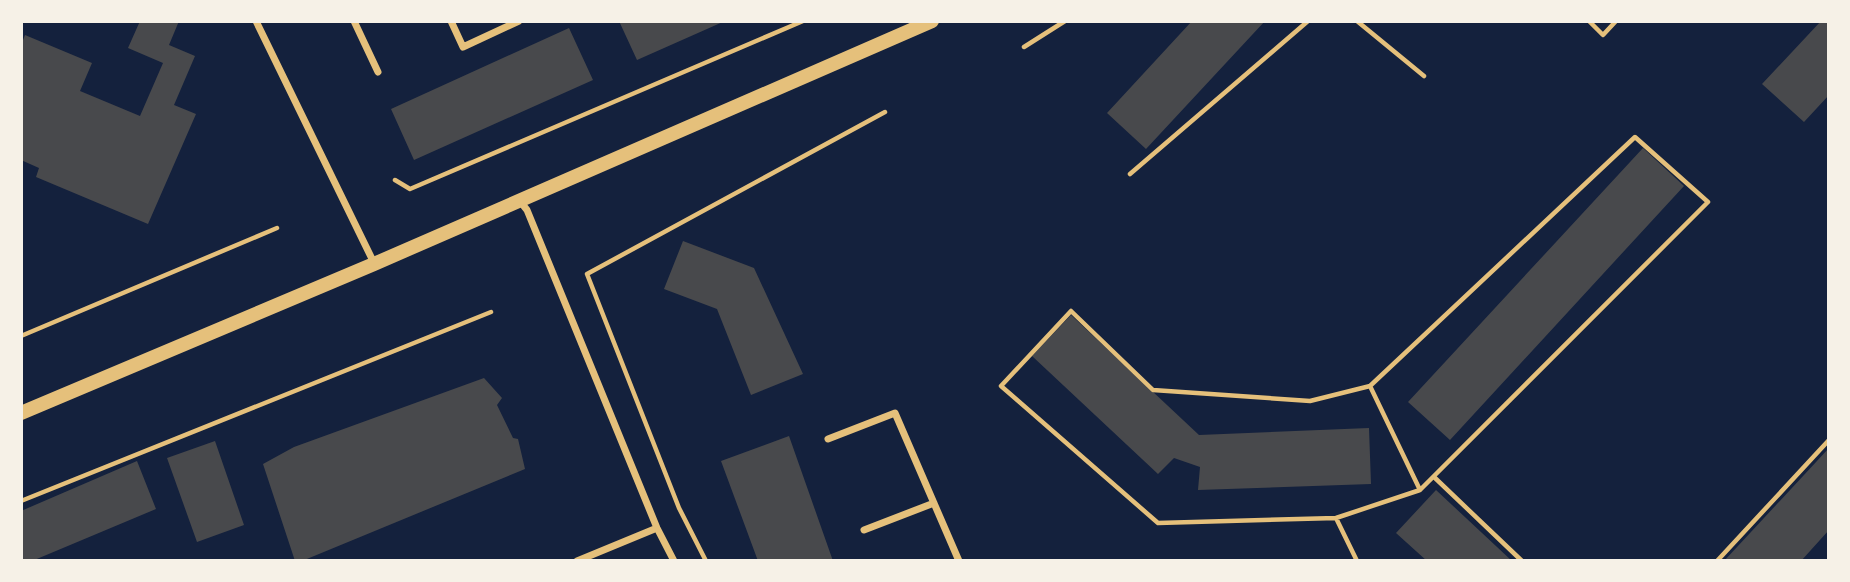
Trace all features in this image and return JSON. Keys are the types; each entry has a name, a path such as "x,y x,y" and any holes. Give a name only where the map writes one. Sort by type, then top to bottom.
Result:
{"main road":[{"path":"21,413 374,264 932,21"}],"street":[{"path":"256,21 374,264"},
{"path":"354,21 378,72"},
{"path":"451,21 463,47 519,21"},
{"path":"519,200 527,210 657,528 674,561"},
{"path":"828,439 895,413 959,561"},
{"path":"864,530 934,503"},
{"path":"577,561 657,528"}],"path":[{"path":"396,180 410,189 803,21"},
{"path":"1024,47 1065,21"},
{"path":"1130,174 1308,21"},
{"path":"1357,21 1424,76"},
{"path":"1589,21 1603,35 1616,21"},
{"path":"706,561 679,508 587,274 885,112"},
{"path":"1635,137 1708,202 1420,491 1336,518 1158,523 1001,386 1071,311 1153,390 1310,401 1370,386 1635,137"},
{"path":"21,336 277,228"},
{"path":"21,501 491,312"},
{"path":"1370,386 1420,491"},
{"path":"1717,561 1829,440"},
{"path":"1434,477 1522,561"},
{"path":"1336,518 1357,561"}],"building":[{"path":"140,21 179,21 169,45 195,56 174,105 196,114 148,224 36,177 39,168 21,160 21,45 25,35 92,63 80,91 140,116 163,63 128,48"},
{"path":"619,21 725,21 637,60"},
{"path":"1192,21 1265,21 1146,149 1107,113"},
{"path":"1821,21 1829,21 1829,95 1804,122 1762,84"},
{"path":"569,28 593,80 414,160 391,109"},
{"path":"1643,148 1684,186 1450,440 1408,402"},
{"path":"683,241 754,268 803,374 751,395 717,309 664,289"},
{"path":"1071,315 1199,435 1369,428 1371,484 1198,490 1200,467 1174,458 1158,474 1032,356"},
{"path":"484,378 502,398 497,405 513,438 518,439 525,469 302,561 295,561 263,464 294,447"},
{"path":"789,436 833,561 758,561 721,461"},
{"path":"215,441 244,525 197,542 167,458"},
{"path":"1829,448 1829,530 1801,561 1724,561"},
{"path":"137,461 156,509 32,561 21,561 21,511"},
{"path":"1436,490 1512,561 1427,561 1396,533"}]}
